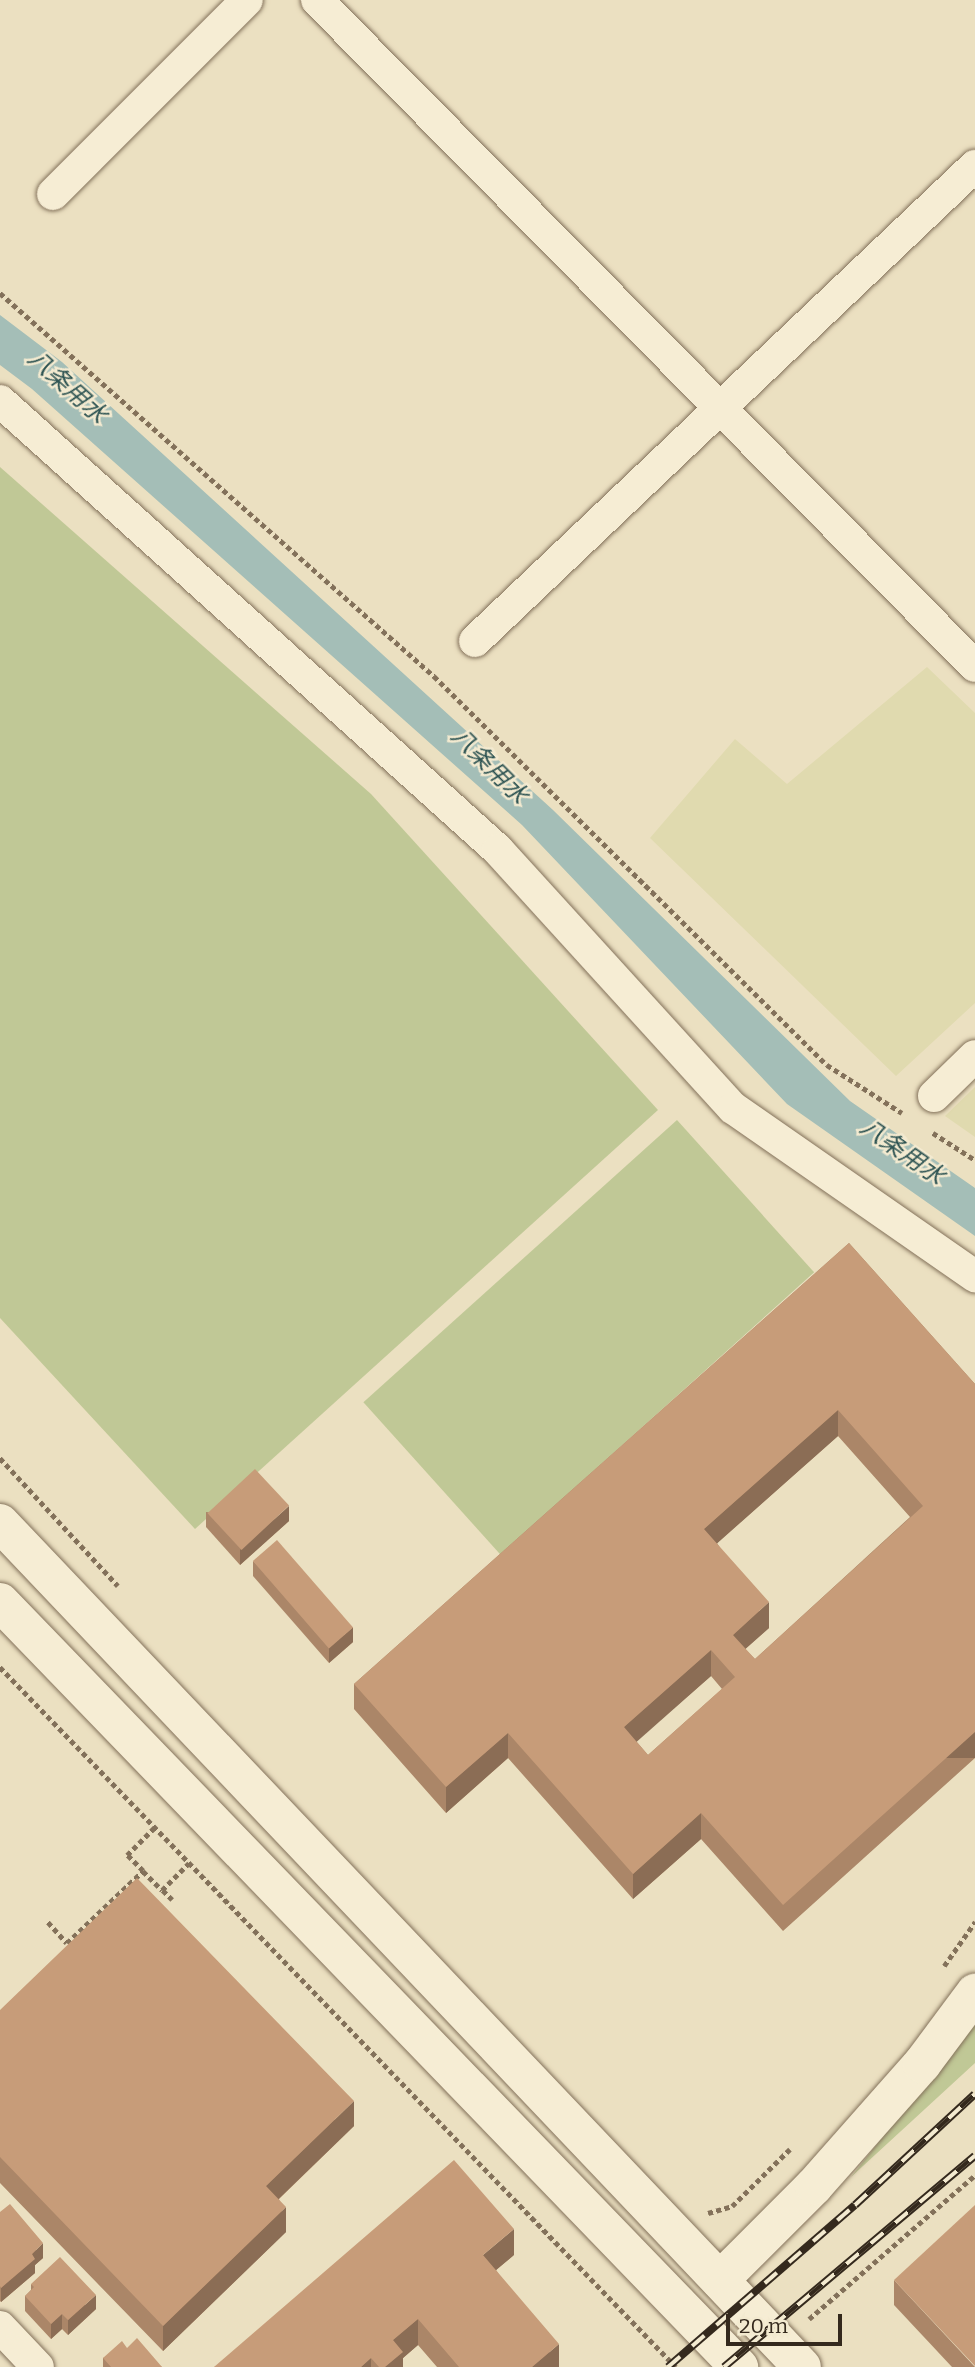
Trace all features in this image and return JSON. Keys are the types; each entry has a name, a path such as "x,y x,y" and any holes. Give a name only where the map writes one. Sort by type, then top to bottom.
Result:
{"street":[{"path":"52,194 247,0"},
{"path":"317,0 975,666"},
{"path":"475,641 975,166"},
{"path":"0,401 498,850 733,1108 975,1276"},
{"path":"934,1096 975,1056"},
{"path":"0,1523 802,2367"},
{"path":"0,1602 739,2367"},
{"path":"720,2280 814,2186 922,2064 975,1993"},
{"path":"0,2327 38,2367"}],"path":[{"path":"0,293 434,676 827,1065 907,1116"},
{"path":"929,1131 975,1160"},
{"path":"0,1458 123,1591"},
{"path":"0,1667 676,2367"},
{"path":"155,1827 127,1855 172,1900"},
{"path":"162,1890 189,1863"},
{"path":"48,1922 67,1943 143,1871"},
{"path":"937,1976 975,1922"},
{"path":"699,2216 732,2206 800,2140"},
{"path":"804,2323 975,2175"}],"shaded area":[{"path":"927,667 975,713 975,1003 896,1076 650,838 735,739 787,784"},
{"path":"975,1087 975,1137 945,1116"}],"green space":[{"path":"0,467 371,794 658,1110 195,1529 0,1318"},
{"path":"677,1120 814,1272 501,1555 363,1402"},
{"path":"975,2020 975,2063 851,2177 970,2027"}],"water":[{"name":"八条用水","path":"0,315 62,362 553,810 850,1101 975,1188 975,1236 787,1104 522,825 32,389 0,365"}],"building":[{"path":"849,1243 975,1384 975,1732 783,1905 701,1813 633,1874 508,1733 446,1787 354,1684","holes":["838,1410 923,1506 755,1659 733,1635 769,1602 704,1529","711,1650 735,1677 648,1755 624,1727"]},
{"path":"255,1469 289,1506 242,1550 207,1513"},
{"path":"277,1540 353,1628 329,1649 253,1561"},
{"path":"137,1878 354,2101 266,2186 286,2207 163,2326 0,2157 0,2010"},
{"path":"454,2160 514,2229 483,2255 559,2344 532,2367 459,2367 418,2319 393,2340 403,2352 385,2367 379,2367 371,2358 361,2367 214,2367"},
{"path":"10,2204 43,2243 32,2254 35,2259 1,2288 0,2212"},
{"path":"975,2205 975,2366 894,2280"},
{"path":"60,2257 96,2295 68,2320 62,2314 51,2324 25,2296 34,2287 31,2284"},
{"path":"137,2338 162,2367 111,2367 103,2358 122,2341 127,2348"}],"railway":[{"path":"668,2367 855,2205 975,2094"},
{"path":"724,2367 975,2156"}]}
